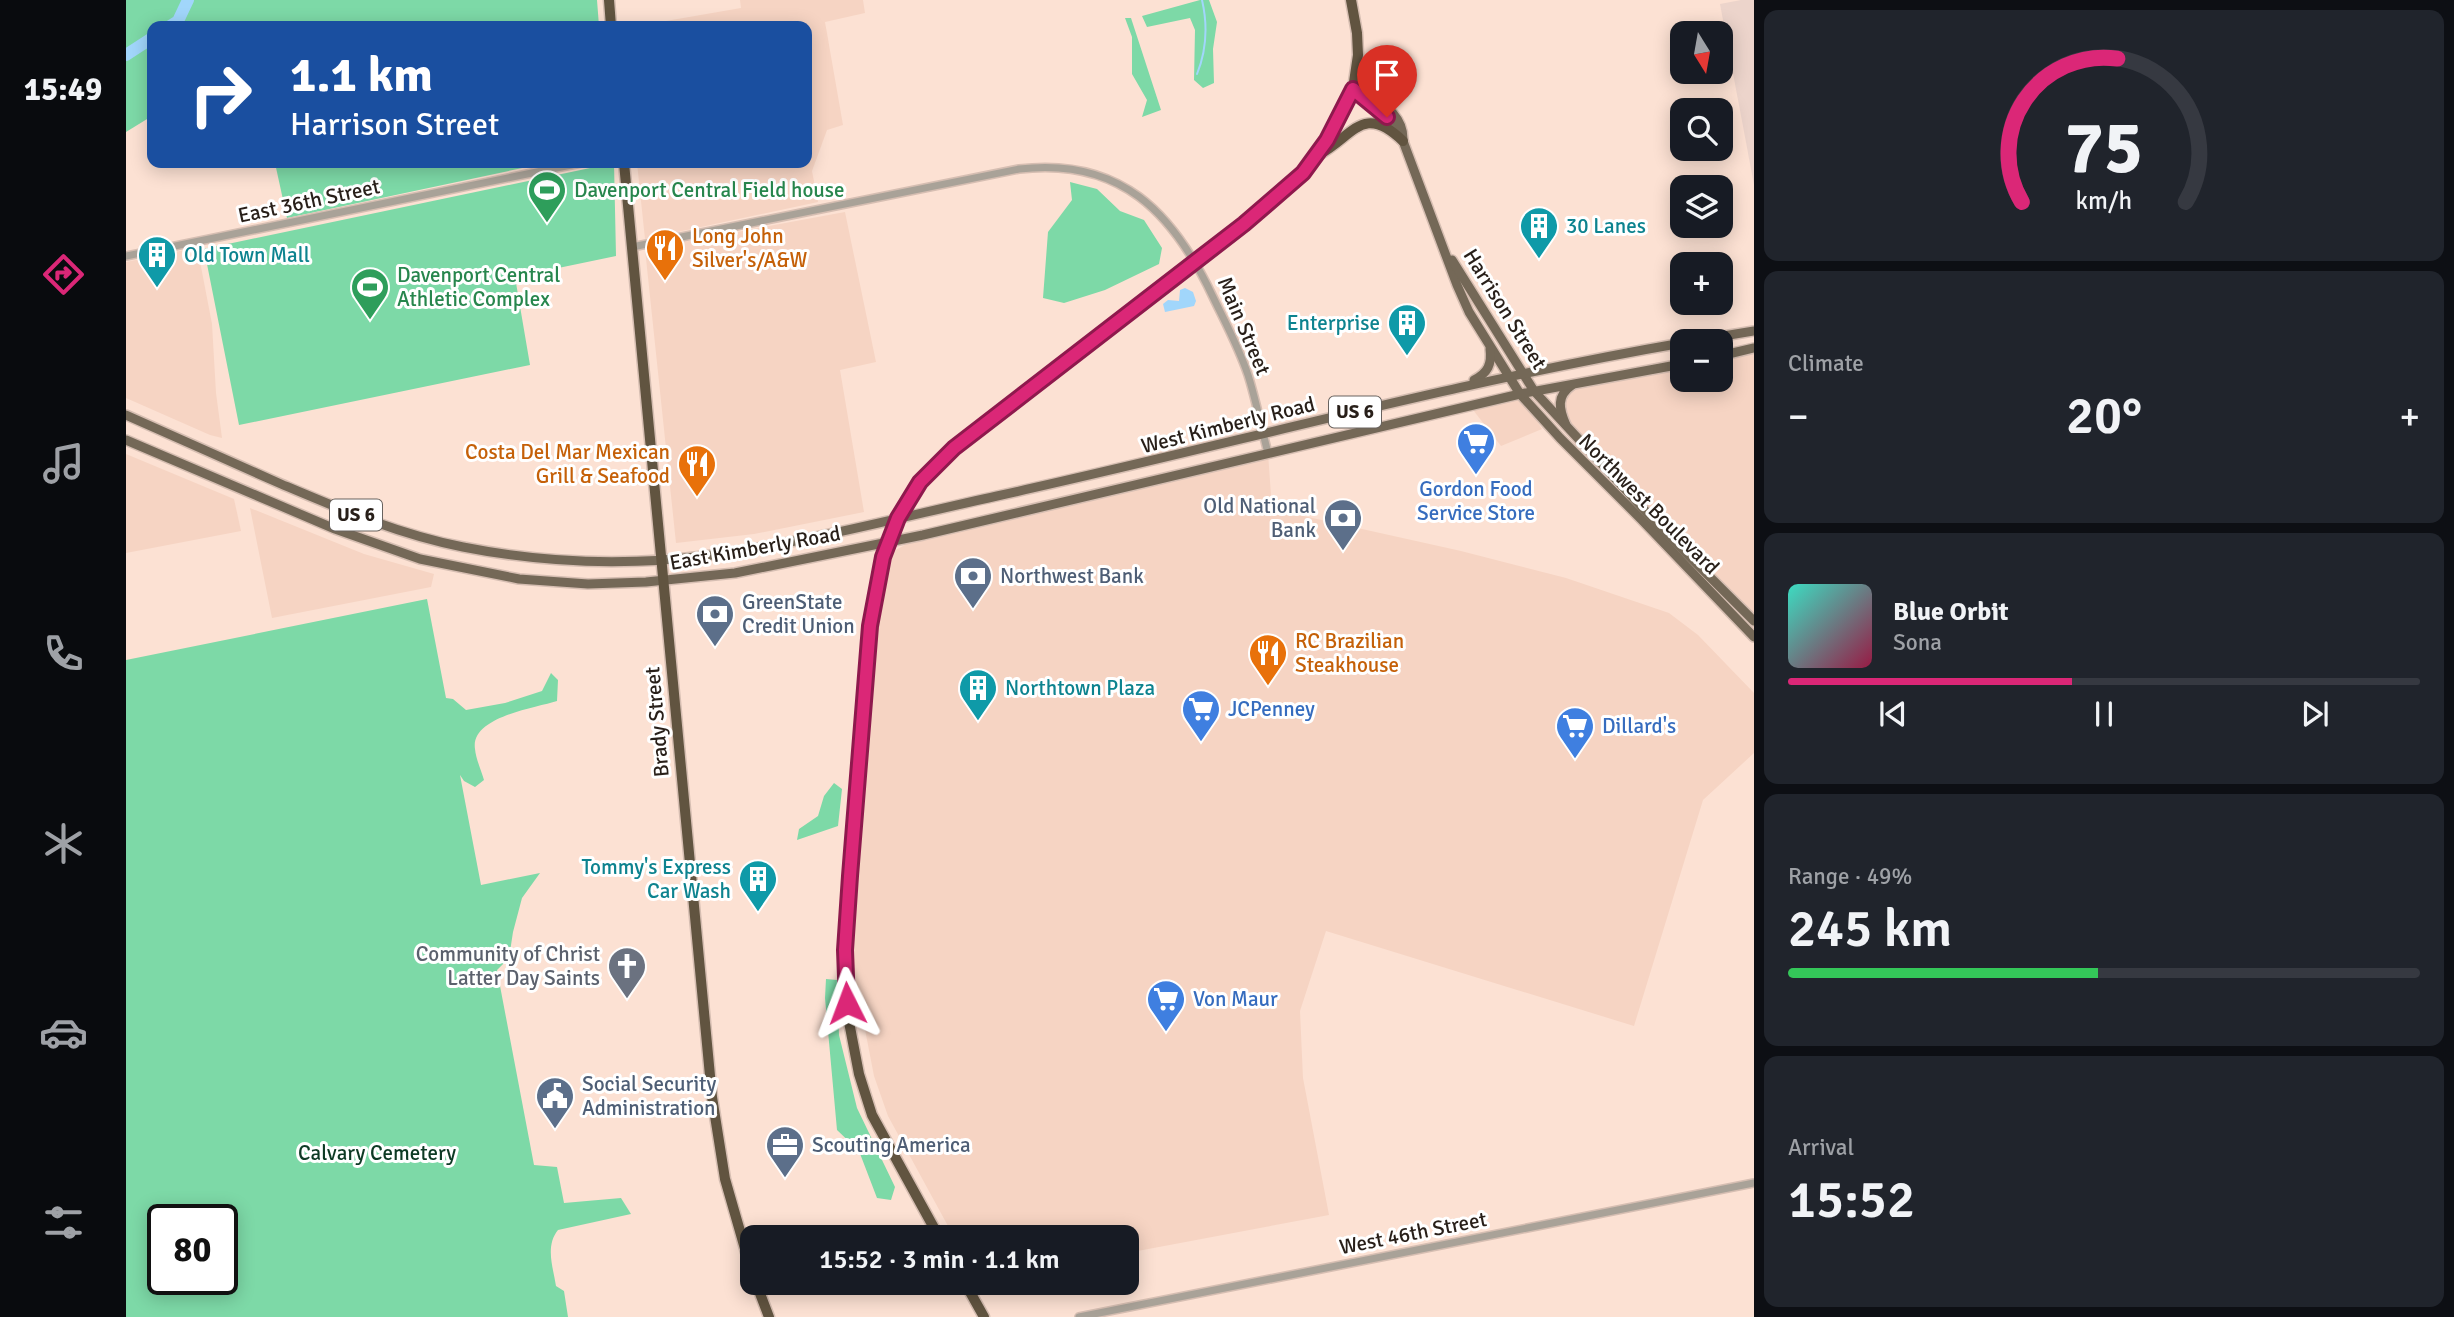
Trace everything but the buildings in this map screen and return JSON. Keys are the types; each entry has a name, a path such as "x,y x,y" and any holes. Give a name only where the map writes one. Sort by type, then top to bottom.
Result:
{"highway":[{"path":"609,0 611,21"},
{"path":"932,1225 872,1115 854,1049 845,985 854,806 867,648 875,592 888,542 898,518 920,482 954,448 1195,261 1303,173 1327,140 1353,89 1358,55 1351,0"},
{"path":"1316,156 1331,148 1345,133 1356,127 1381,124 1403,141"},
{"name":"Brady Street","path":"624,168 712,1097 725,1179 740,1231"},
{"path":"761,1295 769,1317"},
{"path":"972,1295 984,1317"}],"main road":[{"name":"Harrison Street","path":"1353,89 1374,98 1392,112 1403,131 1403,141 1461,294 1520,394"},
{"name":"Harrison Street","path":"1444,246 1534,391"},
{"path":"1733,334 1754,331"},
{"name":"West Kimberly Road","path":"1029,489 1461,386 1670,345"},
{"path":"1461,386 1477,379 1487,370 1491,358 1490,347"},
{"path":"1733,353 1754,348"},
{"name":"West Kimberly Road","path":"1033,509 1520,394 1670,366"},
{"path":"1570,433 1560,408 1560,400 1567,389 1576,383"},
{"name":"Northwest Boulevard","path":"1534,391 1570,433 1754,621"},
{"name":"Northwest Boulevard","path":"1520,394 1754,638"},
{"name":"East Kimberly Road","path":"126,415 326,504 405,533 460,547 524,556 593,561 710,556 1029,489"},
{"name":"East Kimberly Road","path":"126,440 335,529 420,559 488,574 554,583 664,581 735,573 1033,509"}],"street":[{"name":"East 36th Street","path":"126,257 557,168"},
{"name":"Main Street","path":"632,247 1019,169 1065,168 1103,177 1136,193 1168,222 1195,261 1245,366 1268,453"},
{"name":"West 46th Street","path":"1079,1317 1754,1183"}],"shaded area":[{"path":"740,0 863,0 865,13 825,22 843,125 827,130 812,171 818,202 645,239 638,168 812,168 812,21 666,21 741,8"},
{"path":"1754,0 1754,185 1733,73 1733,21 1723,21 1720,4"},
{"path":"845,212 876,362 840,370 864,512 754,534 676,543 645,249"},
{"path":"194,248 198,251 212,324 222,438 126,398 126,262"},
{"path":"1754,348 1754,632 1660,534 1562,414 1567,389 1670,367 1670,392 1733,392 1733,353"},
{"path":"1520,394 1542,429 1501,446 1470,406"},
{"path":"1268,453 1272,509 1461,551 1566,578 1669,613 1698,635 1754,693 1754,753 1703,800 1634,1026 1326,931 1300,1011 1303,1078 1329,1215 1139,1251 1139,1225 947,1225 888,1116 874,1076 862,1014 845,985 866,659 883,557 923,535"},
{"path":"126,454 234,499 241,531 126,553"},
{"path":"250,508 364,554 434,574 431,587 272,618"}],"green space":[{"path":"126,0 597,0 599,21 147,21 147,119 126,132"},
{"path":"1209,0 1217,22 1213,49 1214,83 1203,88 1194,80 1195,30 1190,18 1147,27 1142,16"},
{"path":"1125,18 1131,18 1161,110 1142,117 1147,100 1132,74 1132,37"},
{"path":"276,168 522,168 287,218"},
{"name":"Davenport Central Athletic Complex","path":"590,168 614,168 616,256 515,277 530,365 239,425 204,249"},
{"path":"1070,182 1097,189 1120,211 1144,220 1162,248 1159,264 1105,290 1064,303 1043,298 1048,232 1072,200"},
{"name":"Calvary Cemetery","path":"427,599 446,698 453,699 466,710 505,703 542,691 551,673 558,680 557,701 506,716 483,729 476,738 477,761 484,780 475,787 464,781 460,775 481,885 540,873 522,898 509,958 497,970 534,1165 557,1167 564,1203 621,1198 631,1214 558,1230 554,1236 552,1264 556,1286 564,1291 568,1317 126,1317 126,660"},
{"path":"834,783 842,789 838,826 797,840 799,829 818,816 824,796"},
{"path":"826,979 837,980 839,1035 857,1108 895,1187 891,1200 877,1198 859,1151 837,1130 825,998"}],"water":[{"path":"1185,288 1193,292 1196,301 1194,306 1165,312 1163,304 1168,300 1179,301 1180,290"}],"waterway":[{"path":"178,21 188,0"},
{"path":"1197,74 1206,37 1202,0"},
{"path":"126,55 147,41"}],"place":[{"name":"Davenport Central Field house","path":"547,224"},
{"name":"30 Lanes","path":"1539,260"},
{"name":"Long John Silver's/A&W","path":"665,282"},
{"name":"Old Town Mall","path":"157,289"},
{"name":"Davenport Central Athletic Complex","path":"370,321"},
{"name":"Enterprise","path":"1407,357"},
{"name":"Gordon Food Service Store","path":"1476,476"},
{"name":"Costa Del Mar Mexican Grill & Seafood","path":"697,498"},
{"name":"Old National Bank","path":"1343,552"},
{"name":"Northwest Bank","path":"973,610"},
{"name":"GreenState Credit Union","path":"715,648"},
{"name":"RC Brazilian Steakhouse","path":"1268,687"},
{"name":"Northtown Plaza","path":"978,722"},
{"name":"JCPenney","path":"1201,743"},
{"name":"Dillard's","path":"1575,760"},
{"name":"Tommy's Express Car Wash","path":"758,913"},
{"name":"Community of Christ Latter Day Saints","path":"627,1000"},
{"name":"Von Maur","path":"1166,1033"},
{"name":"Social Security Administration","path":"555,1130"},
{"name":"Scouting America","path":"785,1179"}],"route":[{"path":"847,1003 845,950 854,806 870,626 883,557 894,526 909,499 933,467 985,422 1244,224 1303,173 1327,140 1353,89 1387,117"}]}
